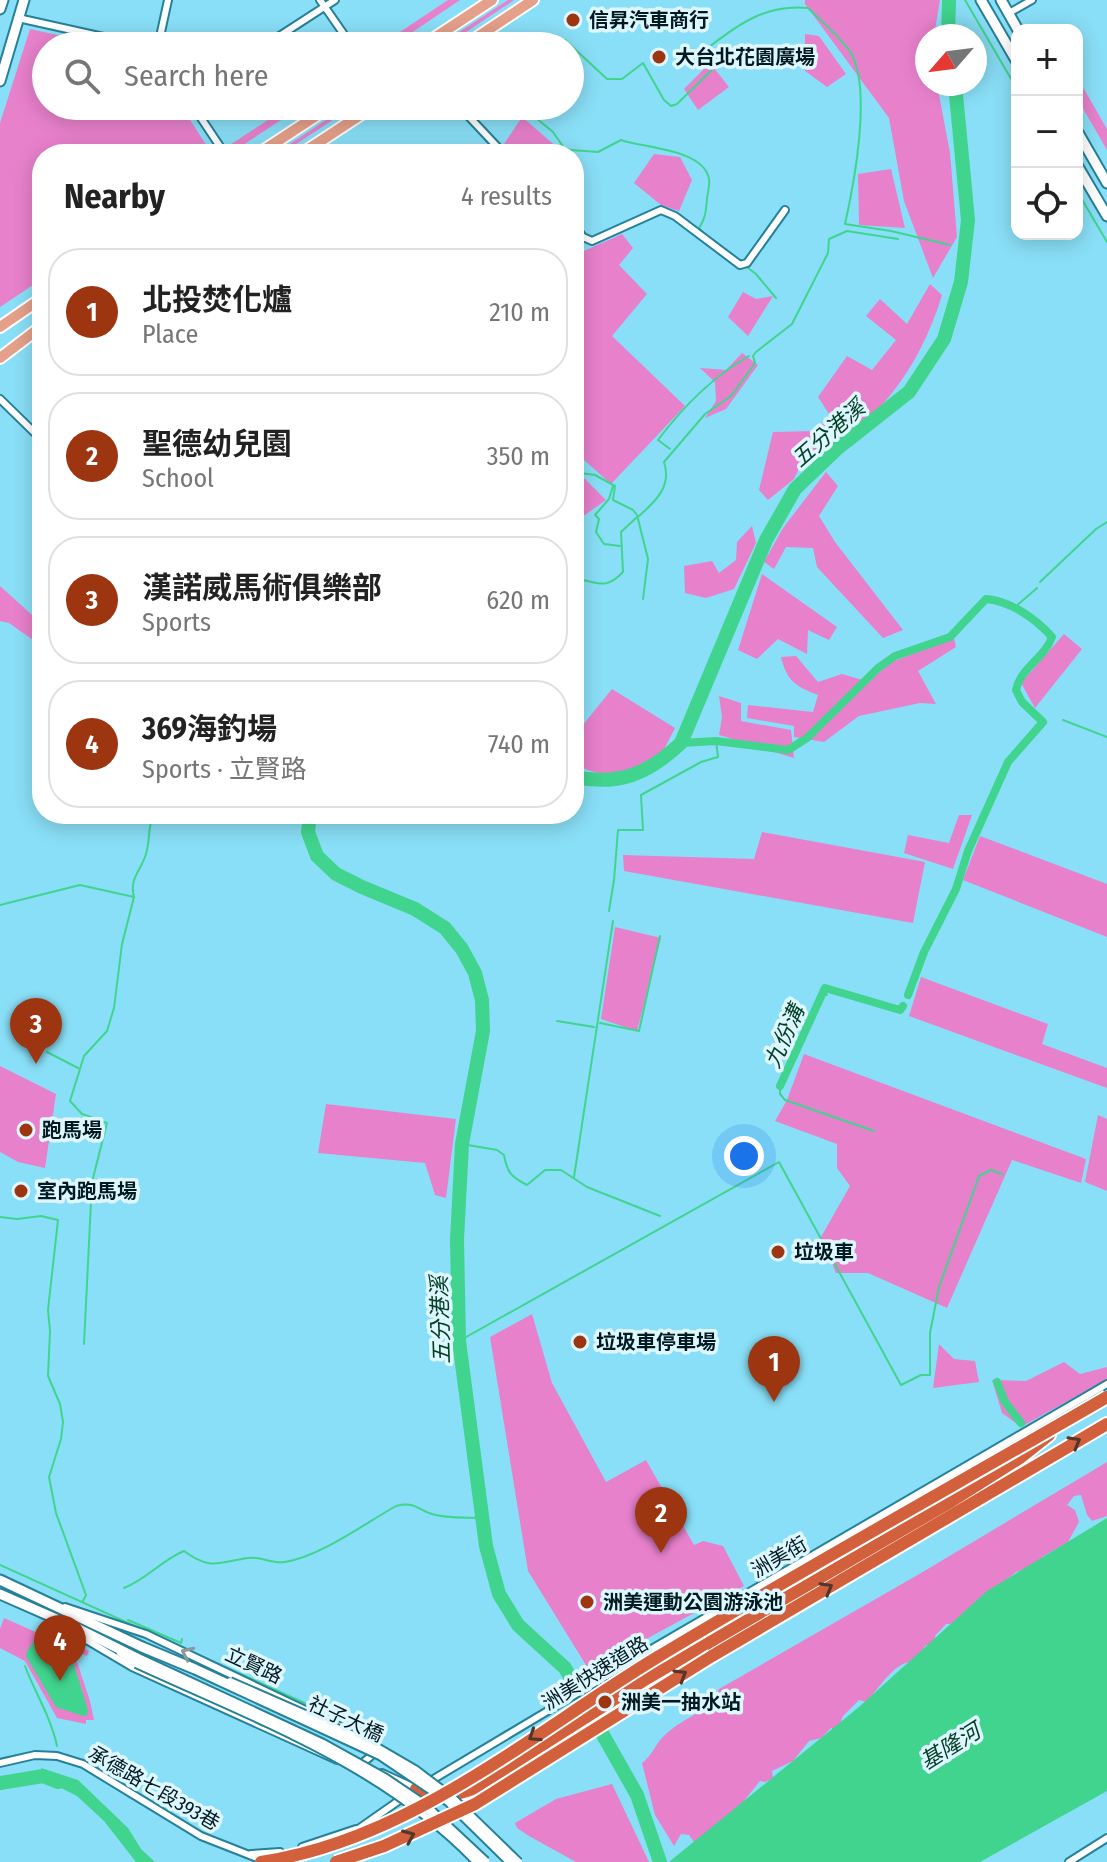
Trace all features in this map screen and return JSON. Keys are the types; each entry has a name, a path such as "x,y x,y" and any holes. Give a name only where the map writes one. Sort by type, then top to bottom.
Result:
{"highway":[{"name":"洲美快速道路","path":"261,1862 329,1844 397,1818 436,1798 644,1666 1107,1397"},
{"path":"422,1786 451,1790 470,1787 493,1777 648,1678 952,1501 1020,1458 1070,1418"},
{"path":"336,1862 408,1836 475,1804 632,1704 1107,1424"},
{"path":"952,1501 1053,1455"}],"main road":[{"path":"443,32 492,0"},
{"path":"482,32 516,5 533,0"},
{"path":"273,144 310,120"},
{"path":"316,144 353,120"},
{"path":"0,327 32,305"},
{"path":"0,358 32,334"}],"street":[{"path":"0,9 3,0"},
{"path":"0,81 24,0"},
{"path":"161,32 168,0"},
{"path":"283,32 323,3 335,0"},
{"path":"981,0 1011,52"},
{"path":"1001,0 1015,24"},
{"path":"1009,13 1032,0"},
{"path":"323,3 343,32"},
{"path":"18,18 81,32"},
{"path":"202,120 218,144"},
{"path":"472,120 495,144"},
{"path":"1083,142 1107,185 1102,200"},
{"path":"1079,168 1102,200 1107,216"},
{"path":"584,237 592,241 661,210 675,216 740,265 747,263 785,210"},
{"path":"0,399 32,430"},
{"name":"洲美街","path":"422,1786 1107,1384"},
{"name":"立賢路","path":"0,1580 142,1647"},
{"path":"0,1594 100,1640 351,1765 425,1814 476,1862"},
{"name":"立賢路","path":"54,1605 146,1634 350,1730 422,1786"},
{"path":"47,1616 132,1667 331,1759 361,1764 422,1786"},
{"name":"社子大橋","path":"142,1647 381,1755 449,1801 511,1862"},
{"name":"社子大橋","path":"137,1661 322,1744 385,1779 425,1806 485,1862"},
{"path":"195,1669 249,1688 384,1750 452,1797 519,1862"},
{"path":"361,1764 370,1757 374,1746"},
{"name":"承德路七段393巷","path":"0,1763 35,1755 57,1756 83,1764 201,1836 243,1854 262,1855 303,1847 361,1827 422,1786"},
{"path":"1069,1862 1107,1838"}],"shaded area":[{"path":"448,0 460,0 413,32 400,32"},
{"path":"508,0 514,0 466,32 459,32"},
{"path":"805,0 940,0 936,24 915,24 915,96 939,96 950,153 957,237 933,278 904,201 889,118"},
{"path":"30,29 44,32 32,32 32,120 190,120 206,144 32,144 32,286 0,307 0,123"},
{"path":"805,34 819,36 846,74 827,87 805,71"},
{"path":"710,63 729,87 698,110 684,89"},
{"path":"1083,87 1107,129 1107,150 1083,108"},
{"path":"268,120 281,120 245,144 232,144"},
{"path":"326,120 333,120 296,144 290,144"},
{"path":"520,120 525,120 553,144 504,144"},
{"path":"654,154 680,157 692,180 679,211 661,205 634,183"},
{"path":"891,169 905,228 859,225 858,174"},
{"path":"622,234 633,248 619,265 647,294 612,336 685,406 611,484 584,460 584,251"},
{"path":"930,284 942,295 918,353 895,389 851,433 806,454 794,479 768,500 759,490 773,432 814,431 831,417 818,397 847,356 872,370 896,340 866,316 880,299 907,324"},
{"path":"743,292 756,299 773,296 748,336 728,317"},
{"path":"742,353 758,365 726,409 705,418 716,401 715,382 700,368 726,370"},
{"path":"826,472 838,486 819,516 835,542 903,630 883,638 817,567 813,548 786,547 774,569 764,562 783,528"},
{"path":"584,478 606,500 584,516"},
{"path":"752,526 756,543 734,589 706,598 685,593 684,566 712,561 719,573 736,560 737,542"},
{"path":"762,574 837,627 829,640 808,630 807,654 778,639 757,659 738,650"},
{"path":"0,586 32,615 32,639 9,623 0,621"},
{"path":"1064,634 1082,649 1035,708 1021,683"},
{"path":"954,638 956,647 918,671 936,704 920,703 859,716 824,742 794,737 794,726 747,718 748,705 813,712 818,695 793,682 781,657 796,656 818,682 842,674 869,682 889,663"},
{"path":"612,689 675,728 654,761 634,771 604,774 584,768 584,724"},
{"path":"719,696 741,703 741,721 791,730 794,758 719,735 722,717"},
{"path":"959,815 972,815 953,869 904,853 908,835 949,843"},
{"path":"762,832 925,862 913,923 624,871 623,855 754,859"},
{"path":"980,836 1107,884 1107,937 963,880"},
{"path":"615,927 661,938 637,1031 601,1019"},
{"path":"921,977 1048,1024 1042,1044 1107,1068 1107,1088 909,1016"},
{"path":"804,1054 1086,1159 1081,1183 1012,1160 947,1308 868,1273 836,1273 821,1237 850,1186 837,1168 837,1144 775,1121 787,1100"},
{"name":"跑馬場","path":"0,1066 56,1094 45,1168 18,1162 0,1152"},
{"path":"326,1104 456,1119 446,1198 435,1195 425,1163 318,1153"},
{"path":"1098,1115 1107,1119 1107,1191 1085,1182"},
{"path":"532,1314 552,1383 606,1482 646,1460 694,1545 703,1541 723,1546 744,1586 589,1670 528,1571 490,1337"},
{"path":"939,1344 954,1359 975,1361 979,1382 933,1388"},
{"path":"1064,1362 1080,1374 1107,1367 1107,1379 1021,1427 1002,1413 992,1380 1026,1381"},
{"path":"1107,1462 1107,1516 1092,1521 1081,1495 1074,1496 1067,1505 1075,1510 1079,1522 1068,1542 1042,1557 1038,1565 1016,1572 952,1624 946,1624 935,1636 932,1647 926,1645 914,1661 893,1671 866,1702 859,1700 843,1716 839,1727 835,1730 831,1728 821,1738 809,1741 793,1761 772,1771 773,1778 760,1781 735,1812 694,1842 689,1835 681,1834 674,1846 655,1815 642,1763 666,1734 709,1704 719,1689"},
{"path":"4,1618 72,1648 74,1644 89,1651 87,1656 73,1650 94,1720 86,1720 86,1724 57,1718 25,1661 0,1648 0,1629"},
{"path":"612,1784 649,1862 576,1862 517,1828 515,1823 556,1799"}],"water":[{"name":"基隆河","path":"1107,1518 1107,1791 980,1862 669,1862 859,1707 987,1591"},
{"path":"37,1637 70,1652 87,1715 56,1707 26,1656"},
{"path":"41,1768 78,1780 128,1828 141,1849 155,1862 136,1862 104,1821 77,1796 43,1779"}],"waterway":[{"name":"五分港溪","path":"948,24 949,0"},
{"path":"965,0 1011,79"},
{"path":"584,58 607,79 622,79 643,63 664,100 671,106 677,104 717,65 720,59 708,52 709,47 720,38 767,12 808,8 847,47 857,69 861,113 853,186 845,224 950,245"},
{"name":"五分港溪","path":"584,778 605,780 632,775 657,763 681,743 766,540 795,489 838,448 909,392 944,339 961,282 968,220 956,96"},
{"path":"538,120 561,144"},
{"path":"584,151 598,152 621,140 671,151 696,161 705,169 709,179 705,214 699,228 707,237"},
{"path":"1083,201 1107,242"},
{"path":"639,516 664,486 664,462 705,414 731,396 755,363 753,356 756,352 792,324 828,253 829,239 847,231 898,239"},
{"path":"709,238 720,246"},
{"path":"744,265 776,298"},
{"path":"670,449 658,440 667,428 711,383 749,356"},
{"path":"584,474 595,475 615,486 613,500 637,515 648,559 643,599"},
{"path":"613,486 609,499 595,515 599,519 596,532 604,544 620,546"},
{"path":"584,580 611,582 623,572 621,532 636,518"},
{"path":"1040,582 1107,522"},
{"path":"1014,608 1037,588"},
{"path":"681,743 716,741 788,750 807,738 878,668 895,656 950,637 986,599 1005,603 1022,612 1052,637 1023,675 1016,690 1022,702 1043,722 1008,762 908,995"},
{"path":"1063,720 1107,737"},
{"name":"九份溝","path":"609,911 618,830 643,830 641,795 701,762 718,757 716,741"},
{"path":"0,905 80,885 134,897 133,885 146,854 150,824"},
{"name":"五分港溪","path":"309,824 308,832 317,856 336,874 415,909 445,928 462,949 475,973 482,1000 483,1031 462,1144 457,1240 459,1341 486,1546 499,1594 518,1625 565,1668 637,1795 660,1862"},
{"path":"84,1344 92,1182 107,1123 82,1114 70,1101 84,1056 107,1031 114,1008 122,944 134,897"},
{"path":"574,1177 613,921"},
{"path":"600,1023 639,1031 660,936"},
{"name":"九份溝","path":"780,1086 825,988 900,1010 903,1006"},
{"name":"九份溝","path":"821,989 827,995"},
{"path":"557,1021 594,1027"},
{"path":"47,1052 78,1068"},
{"path":"780,1086 780,1094 785,1100 874,1131"},
{"path":"462,1144 497,1150 504,1155 511,1173 527,1185 545,1170 561,1170 587,1187 660,1216"},
{"path":"459,1341 779,1162 901,1385 921,1375 930,1375 930,1333 939,1287 979,1176 991,1170 1002,1174"},
{"path":"0,1217 17,1219 41,1216 58,1220 48,1310 48,1376 60,1404 63,1422 49,1477 56,1513 86,1595 83,1601"},
{"path":"997,1382 1005,1402 1021,1423"},
{"path":"124,1588 184,1551 208,1563 253,1558 280,1562 299,1559 328,1546 396,1506 413,1505 444,1517 484,1518"},
{"path":"0,1565 371,1733"},
{"path":"128,1620 181,1643 182,1639"},
{"path":"25,1666 57,1746"},
{"path":"0,1783 43,1776 58,1782"}],"place":[{"name":"信昇汽車商行","path":"573,20"},
{"name":"大台北花園廣場","path":"659,57"},
{"name":"漢諾威馬術俱樂部","path":"36,1064"},
{"name":"跑馬場","path":"26,1130"},
{"name":"室內跑馬場","path":"21,1191"},
{"name":"垃圾車","path":"778,1252"},
{"name":"垃圾車停車場","path":"580,1342"},
{"name":"北投焚化爐","path":"774,1402"},
{"name":"聖德幼兒園","path":"661,1553"},
{"name":"洲美運動公園游泳池","path":"587,1602"},
{"name":"369海釣場","path":"60,1681"},
{"name":"洲美一抽水站","path":"605,1702"}]}
